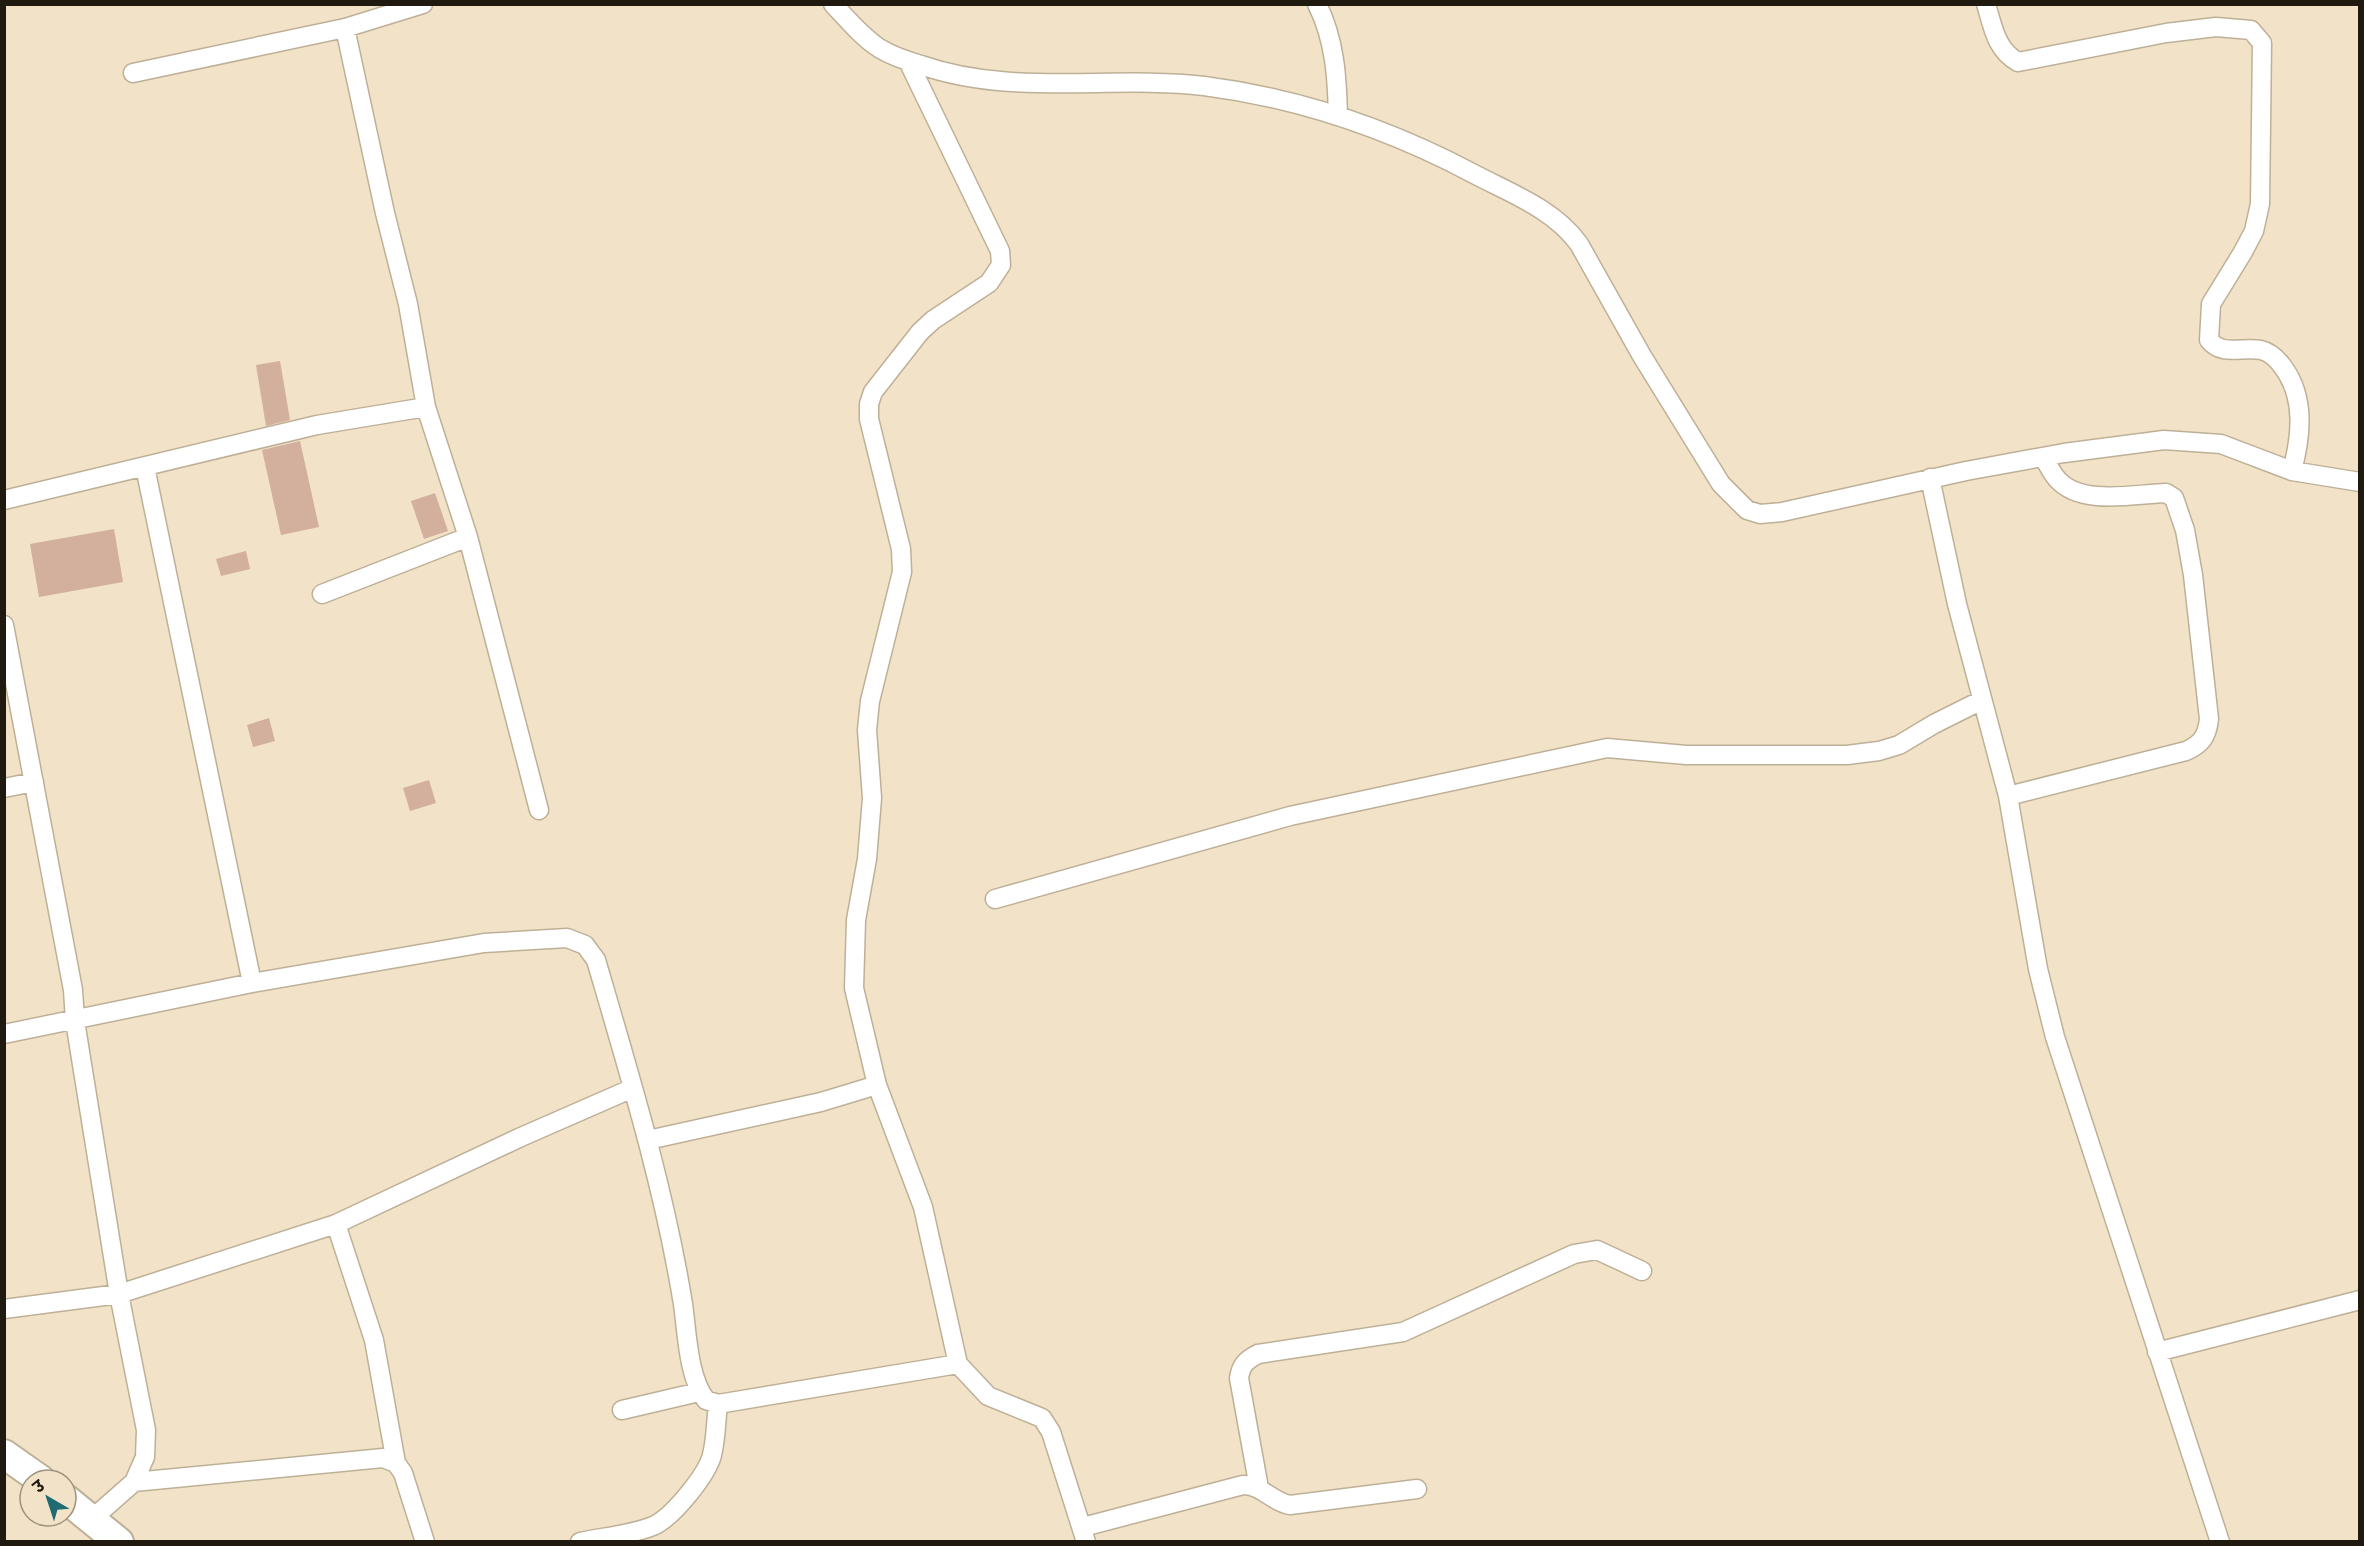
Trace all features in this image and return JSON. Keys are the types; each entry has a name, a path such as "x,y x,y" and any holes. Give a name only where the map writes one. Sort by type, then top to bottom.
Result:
{"main road":[{"path":"4,1454 24,1468"},
{"path":"78,1508 119,1542"}],"street":[{"path":"134,73 345,28 423,4"},
{"path":"833,4 878,48 909,61 952,74 994,81 1048,85 1162,84 1205,86 1249,93 1338,116 1366,126 1465,169 1541,210 1570,231 1697,447 1721,484 1734,500 1747,510 1760,514 1782,512 1930,478 2043,457 2122,444 2182,439 2221,444 2292,471 2360,482"},
{"path":"1317,4 1330,33 1337,78 1338,116"},
{"path":"1986,4 1999,44 2004,53 2018,62 2028,62 2166,33 2216,27 2251,30 2259,38 2262,44 2260,204 2254,231 2211,304 2209,340 2214,347 2223,350 2262,350 2276,358 2285,369 2293,384 2300,412 2300,434 2292,471"},
{"path":"345,28 385,213 408,304 426,407 468,537 538,810"},
{"path":"909,61 1000,250 1001,265 989,283 933,320 920,332 873,392 869,404 869,419 901,549 902,572 870,701 867,730 872,798 867,859 856,920 854,988 877,1085 923,1207 958,1364 988,1396 1042,1418 1051,1432 1085,1534 1243,1485 1259,1488 1279,1503 1290,1505 1417,1489"},
{"path":"4,500 317,425 426,407"},
{"path":"2008,796 2186,751 2202,742 2207,732 2209,719 2193,575 2185,530 2174,498 2166,493 2093,495 2078,493 2057,480 2043,457"},
{"path":"145,467 252,983"},
{"path":"1930,478 1944,549 2008,796 2038,969 2055,1037 2220,1542"},
{"path":"322,594 468,537"},
{"path":"4,625 73,990 75,1021 119,1293 146,1430 145,1457 134,1482 92,1519"},
{"path":"995,899 1290,816 1608,748 1686,755 1847,755 1879,751 1899,746 1982,700"},
{"path":"4,789 34,782"},
{"path":"4,1034 252,983 484,943 567,938 585,945 596,960 648,1140 681,1290 699,1392 706,1400 718,1404 958,1364"},
{"path":"648,1140 821,1102 877,1085"},
{"path":"4,1309 119,1293 336,1224 521,1137 633,1088"},
{"path":"336,1224 374,1340 396,1463 404,1473 425,1542"},
{"path":"1259,1488 1239,1378 1241,1367 1247,1360 1258,1354 1403,1332 1574,1254 1597,1250 1642,1271"},
{"path":"2157,1352 2360,1300"},
{"path":"622,1410 699,1392"},
{"path":"580,1542 651,1527 674,1511 712,1457 718,1404"},
{"path":"134,1482 372,1458 396,1463"}],"building":[{"path":"280,361 290,420 266,426 256,365"},
{"path":"300,441 319,527 281,535 262,450"},
{"path":"435,493 448,531 424,539 411,501"},
{"path":"114,529 123,582 39,597 30,544"},
{"path":"246,551 250,569 221,576 216,559"},
{"path":"269,718 275,741 253,747 247,725"},
{"path":"429,780 436,803 410,811 403,788"}]}
